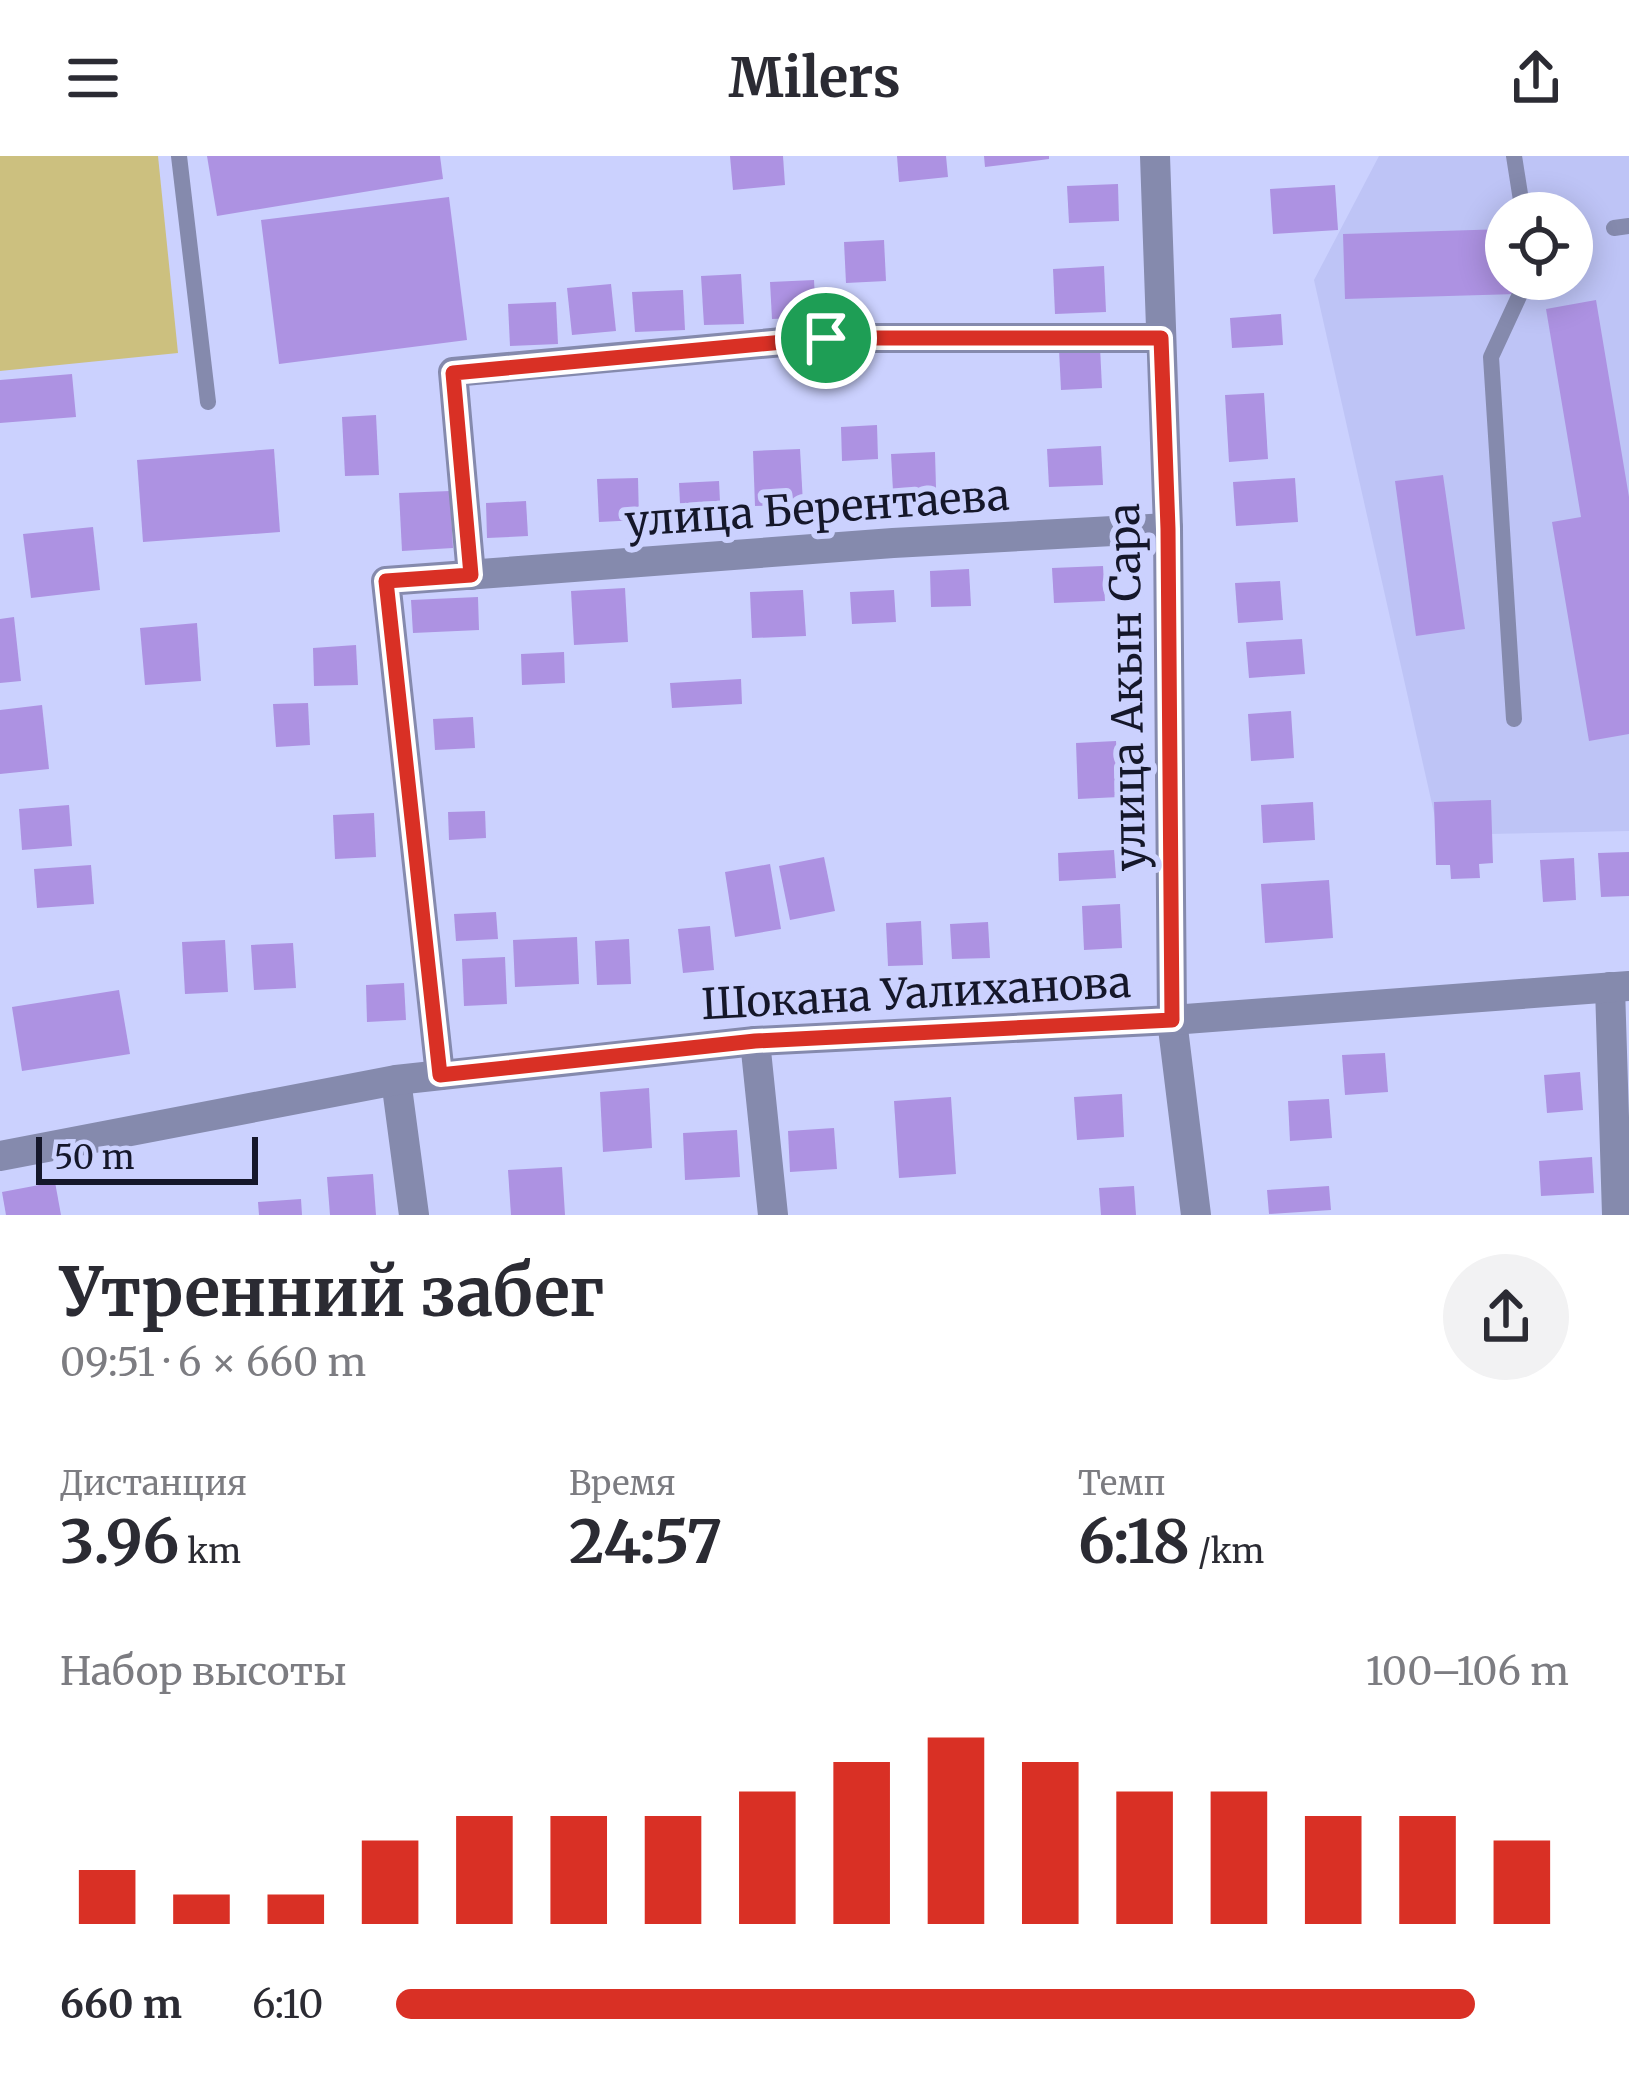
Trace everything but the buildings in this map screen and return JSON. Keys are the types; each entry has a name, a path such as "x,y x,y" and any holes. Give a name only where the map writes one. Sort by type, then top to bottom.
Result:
{"street":[{"name":"улица Акын Сара","path":"1155,156 1168,529 1172,1020 1196,1215"},
{"path":"471,575 453,373 826,338 1161,338"},
{"name":"улица Берентаева","path":"440,1075 386,581 893,543 1168,529"},
{"path":"1617,1215 1620,986"},
{"name":"Шокана Уалиханова","path":"0,1156 396,1080 755,1041 1172,1020 1620,986"},
{"path":"755,1041 773,1215"},
{"path":"396,1080 413,1215"}],"lane":[{"path":"179,156 208,402"},
{"path":"1514,156 1520,192"},
{"path":"1514,719 1491,357 1517,300"}],"shaded area":[{"path":"0,156 158,156 178,353 0,371"},
{"path":"1379,156 1629,156 1629,831 1439,835 1314,280"}],"route":[{"path":"826,338 1161,338 1168,529 1172,1020 755,1041 440,1075 386,581 471,575 453,373 826,338"}]}
